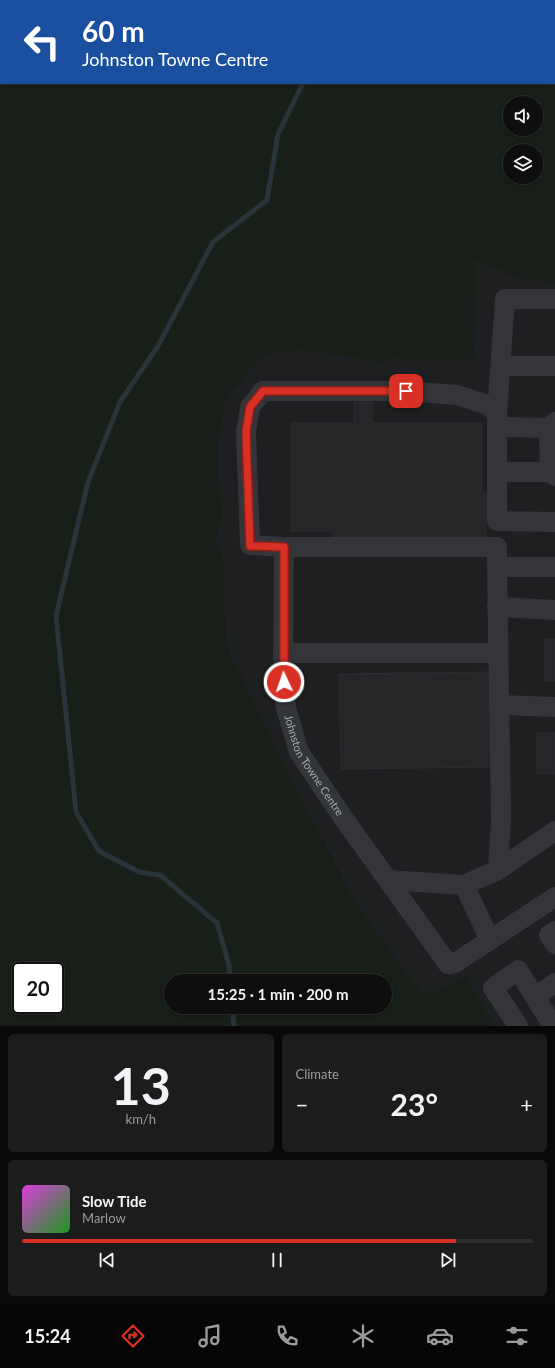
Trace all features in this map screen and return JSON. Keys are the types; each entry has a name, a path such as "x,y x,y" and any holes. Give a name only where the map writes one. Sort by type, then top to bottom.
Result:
{"lane":[{"path":"498,870 501,819 497,557 497,421 506,300 555,299"},
{"path":"501,366 555,366"},
{"path":"497,421 488,405 457,395 406,391 263,391 250,407 246,432 250,546 497,557 555,567"},
{"path":"497,421 552,425 552,474 497,472"},
{"path":"497,521 555,522"},
{"name":"Johnston Towne Centre","path":"284,547 283,653 286,708 299,752 344,819 448,964 455,963 555,897"},
{"path":"498,607 555,610"},
{"path":"283,653 498,653"},
{"path":"499,705 555,707"},
{"path":"388,880 464,885 498,870 555,831"},
{"path":"464,885 490,940"},
{"path":"555,931 549,935 555,944"},
{"path":"518,1026 493,988 518,970 536,996 553,1026"},
{"path":"536,996 555,983"}],"shaded area":[{"path":"0,84 555,84 555,282 520,278 475,258 474,359 410,359 392,356 385,362 303,349 270,352 253,364 225,399 216,451 221,517 214,542 222,555 225,642 231,657 329,856 353,901 422,995 436,993 465,976 493,1026 0,1026"},
{"path":"475,258 520,278 555,282 555,1026 493,1026 465,976 436,993 422,995 353,901 301,800 225,642 222,555 214,542 221,517 216,451 225,399 253,364 270,352 303,349 385,362 392,356 410,359 473,359"}],"building":[{"path":"354,402 372,402 372,423 482,423 482,493 486,493 486,537 333,537 333,531 291,531 291,423 354,423"},
{"path":"545,639 555,639 555,681 545,681"},
{"path":"491,672 493,767 341,769 339,674"},
{"path":"537,733 555,733 555,774 537,774"}],"waterway":[{"path":"230,974 229,965 217,923 160,875 139,872 99,851 76,812 56,616 88,482 120,402 158,346 213,242 267,200 278,134 303,84"},
{"path":"233,1014 234,1026"}],"route":[{"path":"284,682 284,547 250,546 246,432 250,407 263,391 406,391"}]}
